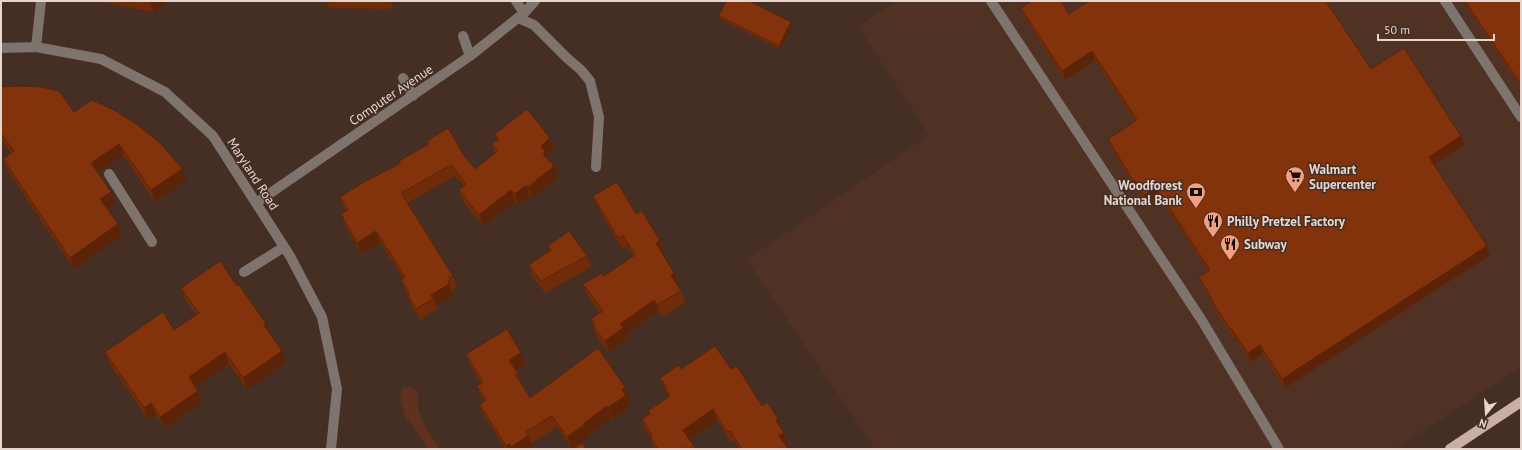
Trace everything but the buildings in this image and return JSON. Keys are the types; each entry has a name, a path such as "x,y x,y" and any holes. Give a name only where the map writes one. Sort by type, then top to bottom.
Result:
{"main road":[{"path":"1450,449 1521,402"}],"street":[{"path":"36,47 40,1"},
{"path":"516,1 521,16 534,25 566,58 581,70 590,81 599,117 596,167"},
{"name":"Computer Avenue","path":"256,203 470,56 521,16 535,1"},
{"path":"992,1 1205,325 1274,444 1279,449"},
{"path":"1445,1 1521,117"},
{"path":"463,36 470,56"},
{"name":"Maryland Road","path":"1,48 36,47 102,59 165,92 213,136 284,247 322,317 337,389 331,449"},
{"path":"403,78 413,96"},
{"path":"109,174 152,242"},
{"path":"244,272 284,247"},
{"path":"1274,444 1285,449"}],"shaded area":[{"path":"898,1 1521,1 1521,367 1395,449 875,449 747,260 929,135 858,26"},
{"path":"410,387 418,391 418,409 426,428 440,449 429,449 405,416 400,398 403,388"}],"place":[{"name":"Walmart Supercenter","path":"1295,193"},
{"name":"Woodforest National Bank","path":"1196,209"},
{"name":"Philly Pretzel Factory","path":"1213,238"},
{"name":"Subway","path":"1230,261"}]}
